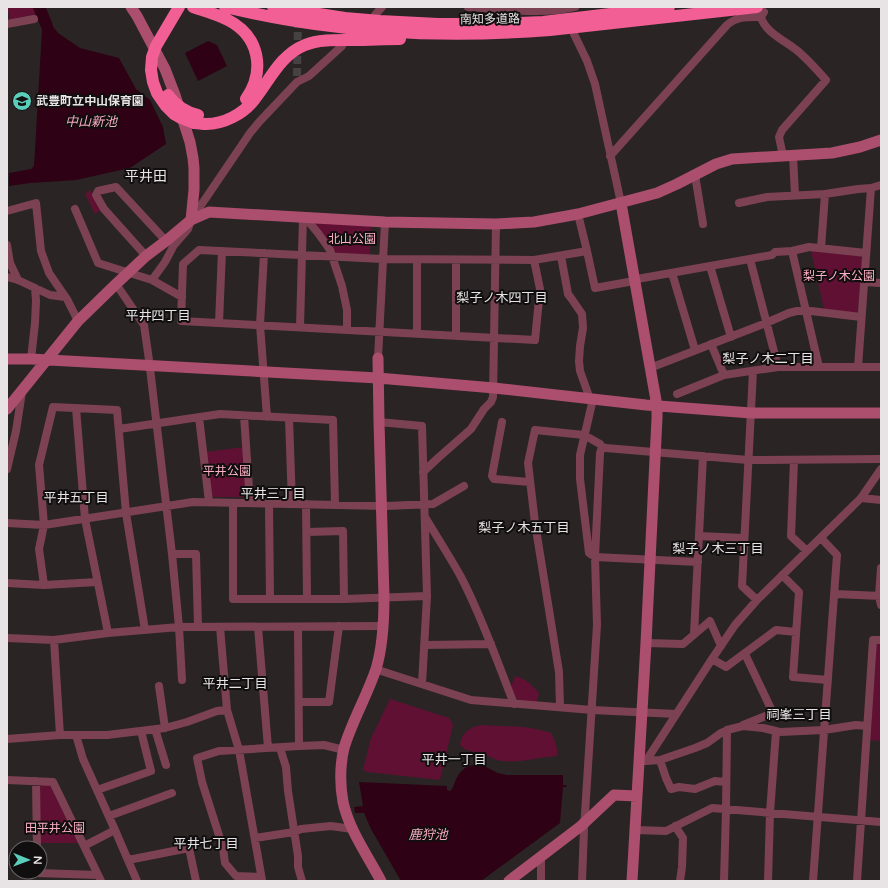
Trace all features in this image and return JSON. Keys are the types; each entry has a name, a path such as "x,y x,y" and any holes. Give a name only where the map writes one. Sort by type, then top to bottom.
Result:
{"highway":[{"path":"179,7 156,46 152,57 151,70 157,93 166,106 174,114 181,118 196,119 227,112 237,107 252,90 258,65 256,53 251,41 241,28 228,20 193,7"},
{"path":"187,7 164,44 158,68 161,81 172,100 178,107 190,113 196,119 205,124 226,120 245,109 253,101 283,60 306,44 334,39 413,39 471,34"},
{"name":"南知多道路","path":"225,7 315,24 341,27 408,33 471,34 516,33 761,12"},
{"name":"南知多道路","path":"273,7 345,18 411,23 464,24 543,22 669,7"},
{"path":"324,7 365,14 448,19 464,24"}],"street":[{"path":"131,7 165,68 190,142 194,168 191,220 188,229 174,245 165,262 152,280"},
{"path":"374,15 382,7"},
{"path":"468,7 546,10 573,7"},
{"path":"610,156 727,25 736,19 761,12 762,22 799,52 826,80 782,130 779,137 788,156 795,195"},
{"path":"7,24 34,19"},
{"path":"574,34 587,61 595,84 621,203 657,406 656,452 642,713 643,761 636,796 632,881"},
{"path":"7,408 78,321 146,256 191,220 250,133 297,79 309,76 342,46"},
{"path":"191,220 209,212 385,222 496,224 534,222 578,214 657,193 716,164 732,159 826,154 846,151 881,140"},
{"path":"695,175 705,218"},
{"path":"739,203 766,197 825,194 871,188 881,185"},
{"path":"146,256 104,209 96,195 98,191 116,187 166,241"},
{"path":"858,367 871,188"},
{"path":"821,248 825,194"},
{"path":"7,211 36,203 41,251 49,273 67,299 78,321"},
{"path":"75,209 98,263 152,280 182,297"},
{"path":"578,214 595,288 772,255 775,252 792,251 809,247 866,253"},
{"path":"300,327 303,217"},
{"path":"303,217 322,238 330,250 342,286 347,310 347,329"},
{"path":"381,881 347,816 341,789 341,774 344,750 348,738 376,669 384,626 378,358 385,222"},
{"path":"424,472 471,429 493,397 496,224"},
{"path":"7,245 10,263 18,280"},
{"path":"534,260 540,289 535,340 181,321 183,264 199,250 417,260 534,260 587,251"},
{"path":"219,323 222,251"},
{"path":"792,251 819,367"},
{"path":"264,253 260,325 267,417"},
{"path":"561,256 568,294 582,314 583,328 580,346 580,371 591,399 580,455 580,479 589,553 595,557 698,562"},
{"path":"750,259 778,367"},
{"path":"417,260 417,333"},
{"path":"456,260 456,335"},
{"path":"710,266 730,337"},
{"path":"672,273 695,350"},
{"path":"7,277 18,280 50,295 65,297"},
{"path":"864,282 881,284"},
{"path":"116,284 144,325 167,506 179,627 182,680"},
{"path":"31,359 35,323 35,288"},
{"path":"650,368 788,313 806,311 861,317"},
{"path":"711,344 724,375"},
{"path":"7,359 31,359 378,378 494,388 657,406 751,413 881,413"},
{"path":"677,394 724,375 778,367 881,367"},
{"path":"753,371 742,586 756,600"},
{"path":"7,469 16,431 23,389"},
{"path":"44,585 39,549 44,525 39,465 53,407 117,410 126,513 145,630"},
{"path":"76,408 85,519 108,633"},
{"path":"119,429 220,414 332,420 335,505"},
{"path":"244,416 250,503"},
{"path":"199,417 209,502"},
{"path":"289,418 292,504"},
{"path":"379,422 422,426 427,596 422,684"},
{"path":"502,422 492,476 494,479 530,482"},
{"path":"560,707 559,672 528,464 535,430 584,435 600,444 602,447 748,460 881,459"},
{"path":"582,881 597,625 595,557 600,453 602,447"},
{"path":"694,634 703,456"},
{"path":"794,460 791,536 807,551"},
{"path":"643,761 735,625 756,600 861,498 881,469"},
{"path":"7,523 44,525 193,502 382,506 424,505 438,503 464,486"},
{"path":"861,498 881,500"},
{"path":"233,503 233,599 344,599 427,596"},
{"path":"269,504 270,599"},
{"path":"306,504 307,599"},
{"path":"425,516 460,576 491,644 514,704"},
{"path":"306,532 343,532 344,599"},
{"path":"699,536 744,538"},
{"path":"813,881 837,555 820,538"},
{"path":"172,554 196,554 198,627"},
{"path":"881,568 881,606"},
{"path":"782,575 799,592 793,677 828,680"},
{"path":"7,584 44,585 97,582"},
{"path":"835,594 880,596"},
{"path":"646,643 683,644 710,621 721,646"},
{"path":"299,702 329,702 339,626"},
{"path":"7,638 54,640 108,633 179,627 384,626"},
{"path":"220,627 227,710 239,750 261,879 236,876 226,863 223,848 202,782 197,758 219,751 239,750 268,748 280,748 299,746 324,745 344,750"},
{"path":"258,627 268,748"},
{"path":"298,627 299,746"},
{"path":"712,658 726,667 776,630 796,632"},
{"path":"54,640 60,735"},
{"path":"857,881 860,820 874,640 881,640"},
{"path":"425,645 491,644"},
{"path":"643,761 660,760 695,748 727,730 743,726 773,713 745,654"},
{"path":"376,669 471,700 592,710 676,714"},
{"path":"159,686 166,728"},
{"path":"7,739 60,735 107,735 166,728 217,711 227,710"},
{"path":"743,726 776,731 824,730 856,725 867,726"},
{"path":"155,729 166,765"},
{"path":"724,881 727,730"},
{"path":"97,790 151,771 142,731"},
{"path":"768,881 770,813 776,731"},
{"path":"76,735 81,753 116,830 137,881"},
{"path":"280,748 286,767 288,791 298,856 298,867 302,881"},
{"path":"660,760 671,789 679,786 695,789 715,782 726,782"},
{"path":"7,780 53,782 99,878 48,876"},
{"path":"36,781 37,840"},
{"path":"109,816 172,793"},
{"path":"509,881 581,826 614,795 636,796"},
{"path":"635,830 666,831 712,808 881,822"},
{"path":"255,838 294,832 301,829 331,826 352,828"},
{"path":"675,826 683,838 680,881"},
{"path":"84,846 116,830"},
{"path":"128,860 189,848 196,881"},
{"path":"541,857 541,881"}],"green space":[{"path":"7,7 33,7 36,14 10,20"},
{"path":"90,190 101,210 95,214 85,194"},
{"name":"北山公園","path":"316,222 371,224 370,255 336,254 315,227"},
{"name":"梨子ノ木公園","path":"811,251 860,256 862,259 858,311 856,313 824,309"},
{"name":"平井公園","path":"244,447 247,495 245,497 213,497 211,495 206,452"},
{"path":"881,643 881,741 870,740 876,645"},
{"path":"515,676 522,678 534,687 539,693 537,702 517,699 514,696 511,686"},
{"path":"390,699 449,718 453,725 440,780 367,772 363,770 371,738"},
{"path":"481,725 523,727 551,733 556,744 557,756 516,761 502,761 464,749 460,745 464,734 473,727"},
{"name":"田平井公園","path":"49,785 52,787 79,843 48,843 48,840 40,840 40,786"}],"water":[{"name":"中山新池","path":"51,24 58,33 80,48 119,58 136,89 150,100 163,127 166,144 130,168 76,180 9,186 9,173 31,169 34,166 42,30"},
{"path":"208,41 217,45 227,66 198,81 185,53"},
{"name":"鹿狩池","path":"472,765 484,766 498,773 507,775 563,775 563,785 567,785 566,787 563,787 560,823 481,881 401,881 371,829 364,813 355,813 354,807 363,806 359,782 447,786 447,790 450,791 461,771"}],"waterway":[{"path":"39,7 47,26"}],"tunnel":[{"path":"297,76 298,18"}],"place":[{"name":"武豊町立中山保育園","path":"22,101"}],"district":[{"name":"平井田","path":"146,176"},
{"name":"梨子ノ木四丁目","path":"502,297"},
{"name":"平井四丁目","path":"158,315"},
{"name":"梨子ノ木二丁目","path":"768,358"},
{"name":"平井三丁目","path":"273,493"},
{"name":"平井五丁目","path":"76,497"},
{"name":"梨子ノ木五丁目","path":"524,527"},
{"name":"梨子ノ木三丁目","path":"718,548"},
{"name":"平井二丁目","path":"235,683"},
{"name":"祠峯三丁目","path":"799,714"},
{"name":"平井一丁目","path":"454,759"},
{"name":"平井七丁目","path":"206,843"}]}
